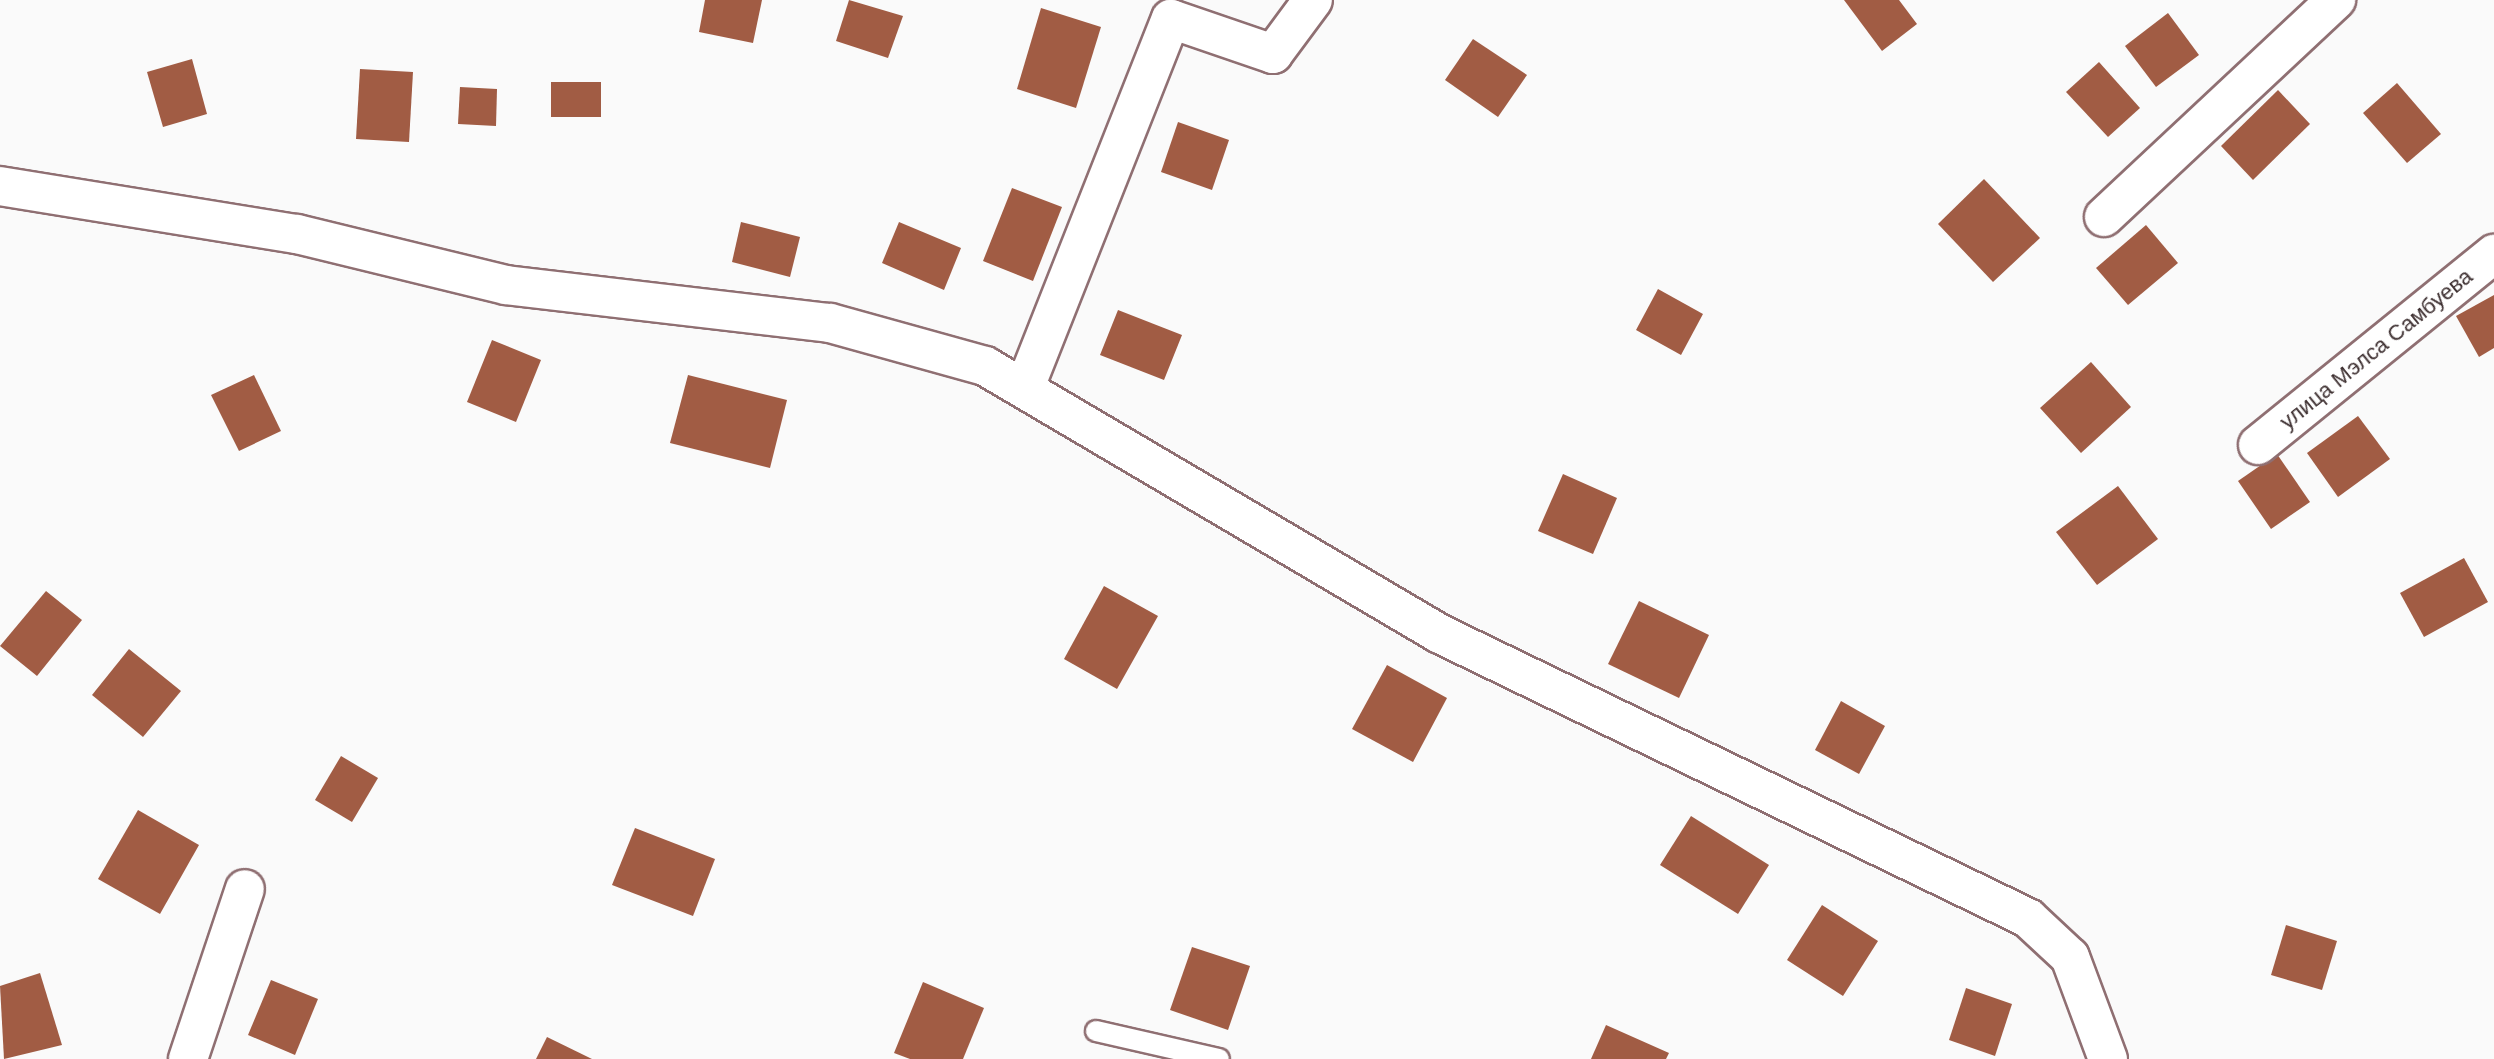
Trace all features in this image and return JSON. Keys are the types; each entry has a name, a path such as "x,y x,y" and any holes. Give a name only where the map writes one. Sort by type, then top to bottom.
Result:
{"street":[{"path":"1025,387 1171,19 1273,54 1313,0"},
{"path":"2104,217 2336,0"},
{"path":"0,186 297,234 506,285 830,323 985,366 1440,634 2028,918 2070,957 2108,1059"},
{"name":"улица Мэлса Самбуева","path":"2258,445 2494,254"},
{"path":"188,1059 245,889"}],"lane":[{"path":"1096,1031 1219,1059"}],"building":[{"path":"705,0 762,0 753,43 699,32"},
{"path":"849,0 903,16 888,58 836,41"},
{"path":"1844,0 1899,0 1917,24 1882,51"},
{"path":"1041,8 1101,27 1076,108 1017,89"},
{"path":"2168,13 2199,55 2156,87 2125,46"},
{"path":"1473,39 1527,75 1498,117 1445,80"},
{"path":"192,59 207,114 163,127 147,72"},
{"path":"2099,62 2140,108 2108,137 2066,92"},
{"path":"360,69 413,72 409,142 356,139"},
{"path":"551,82 601,82 601,117 551,117"},
{"path":"2397,83 2441,134 2407,163 2363,113"},
{"path":"460,87 497,89 496,126 458,124"},
{"path":"2278,90 2310,124 2253,180 2221,146"},
{"path":"1178,122 1229,140 1212,190 1161,172"},
{"path":"1984,179 2040,238 1993,282 1938,224"},
{"path":"1012,188 1062,207 1033,281 983,261"},
{"path":"741,222 800,237 790,277 732,262"},
{"path":"899,222 961,248 944,290 882,263"},
{"path":"2146,225 2178,263 2128,305 2096,268"},
{"path":"1658,289 1703,314 1681,355 1636,330"},
{"path":"2494,295 2494,348 2479,357 2456,316"},
{"path":"1118,310 1182,335 1164,380 1100,355"},
{"path":"492,340 541,360 516,422 467,402"},
{"path":"2091,362 2131,407 2081,453 2040,408"},
{"path":"254,375 281,431 239,451 211,395"},
{"path":"688,375 787,400 770,468 670,443"},
{"path":"2358,416 2390,459 2338,497 2307,453"},
{"path":"2277,454 2310,502 2271,529 2238,481"},
{"path":"1563,474 1617,498 1593,554 1538,531"},
{"path":"2118,486 2158,539 2097,585 2056,532"},
{"path":"2464,558 2488,602 2424,637 2400,593"},
{"path":"1104,586 1158,616 1117,689 1064,659"},
{"path":"46,591 82,620 37,676 0,646"},
{"path":"1639,601 1709,635 1679,698 1608,664"},
{"path":"129,649 181,691 143,737 92,695"},
{"path":"1387,665 1447,698 1413,762 1352,729"},
{"path":"1841,701 1885,726 1859,774 1815,750"},
{"path":"341,756 378,778 352,822 315,800"},
{"path":"138,810 199,845 160,914 98,879"},
{"path":"1691,816 1769,865 1738,914 1660,865"},
{"path":"635,828 715,859 693,916 612,885"},
{"path":"1822,905 1878,941 1843,996 1787,960"},
{"path":"2286,925 2337,941 2322,990 2271,975"},
{"path":"1192,947 1250,966 1228,1030 1170,1010"},
{"path":"40,973 62,1045 4,1059 0,986"},
{"path":"271,980 318,999 295,1055 248,1035"},
{"path":"923,982 984,1008 963,1059 910,1059 894,1053"},
{"path":"1966,988 2012,1004 1995,1056 1949,1040"},
{"path":"1606,1025 1669,1053 1666,1059 1591,1059"},
{"path":"547,1037 592,1059 536,1059"}]}
